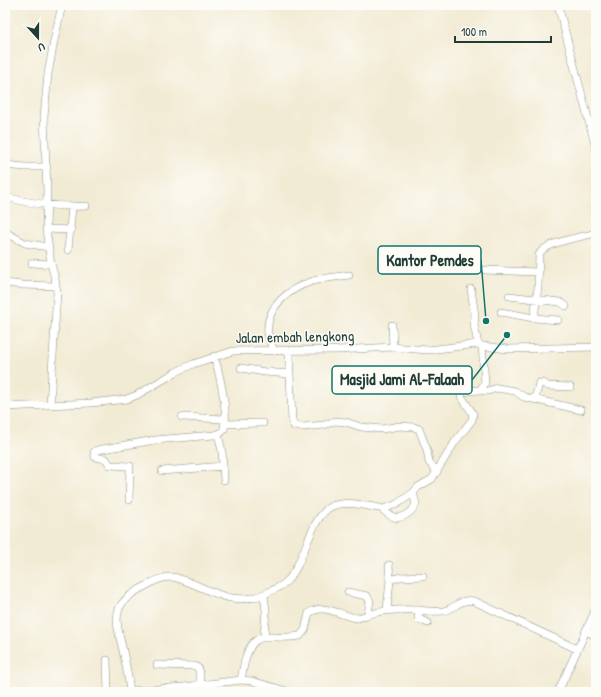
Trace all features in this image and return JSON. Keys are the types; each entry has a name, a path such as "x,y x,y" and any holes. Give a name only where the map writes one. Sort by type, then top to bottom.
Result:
{"street":[{"path":"50,404 57,299 46,229 47,167 45,101 54,41 62,5"},
{"path":"558,5 596,148"},
{"path":"5,166 25,168 47,167"},
{"path":"5,197 32,204 86,206"},
{"path":"68,250 72,206"},
{"path":"46,229 70,230"},
{"path":"5,232 25,243 48,247"},
{"path":"534,318 537,300 539,255 543,249 562,242 596,233"},
{"path":"32,263 51,264"},
{"path":"485,270 538,272"},
{"path":"274,351 268,334 268,322 271,312 278,302 290,293 312,281 349,276"},
{"path":"5,283 56,286"},
{"path":"471,289 475,316 474,325 480,345 485,383 480,390"},
{"path":"509,296 560,302 566,306"},
{"path":"501,312 534,318 558,320"},
{"path":"392,325 393,347"},
{"name":"Jalan embah lengkong","path":"5,407 90,403 127,399 137,395 176,372 214,356 233,351 338,350 393,347 428,350 480,345 508,349 596,347"},
{"path":"289,351 292,421 294,426 303,427 324,425 335,421 346,422 361,427 382,429 400,426 414,426 419,429 430,462 437,472"},
{"path":"129,500 130,466 110,465 106,459 95,457 94,455 96,450 155,440 218,434 223,431 225,422 222,387 214,356"},
{"path":"241,368 289,374"},
{"path":"535,399 539,383 547,386 570,388"},
{"path":"130,690 116,618 122,602 134,592 157,580 168,576 173,576 229,598 245,598 264,595 287,581 296,569 317,522 327,509 343,503 383,509 397,504 413,493 418,487 430,481 473,417 462,399 461,394 464,391 488,391 497,388 515,391 522,396 581,410"},
{"path":"182,417 225,422 263,423"},
{"path":"218,434 222,451 224,480"},
{"path":"162,471 223,466"},
{"path":"383,509 394,518 407,514 416,504 413,493"},
{"path":"387,610 390,580 389,565"},
{"path":"390,580 400,577 423,576"},
{"path":"348,592 368,596 370,601 368,613"},
{"path":"264,595 266,612 264,637"},
{"path":"241,680 249,650 254,641 264,637 300,636 305,630 309,612 314,610 329,610 358,618 368,613 387,610 445,610 456,604 469,600 577,649"},
{"path":"558,692 596,609"},
{"path":"419,610 418,619 428,622"},
{"path":"586,630 596,637"},
{"path":"107,660 108,692"},
{"path":"157,665 195,666 198,669 201,685"},
{"path":"118,692 241,680 259,683 290,692"}],"place":[{"name":"Kantor Pemdes","path":"486,321"},
{"name":"Masjid Jami Al-Falaah","path":"507,335"}]}
